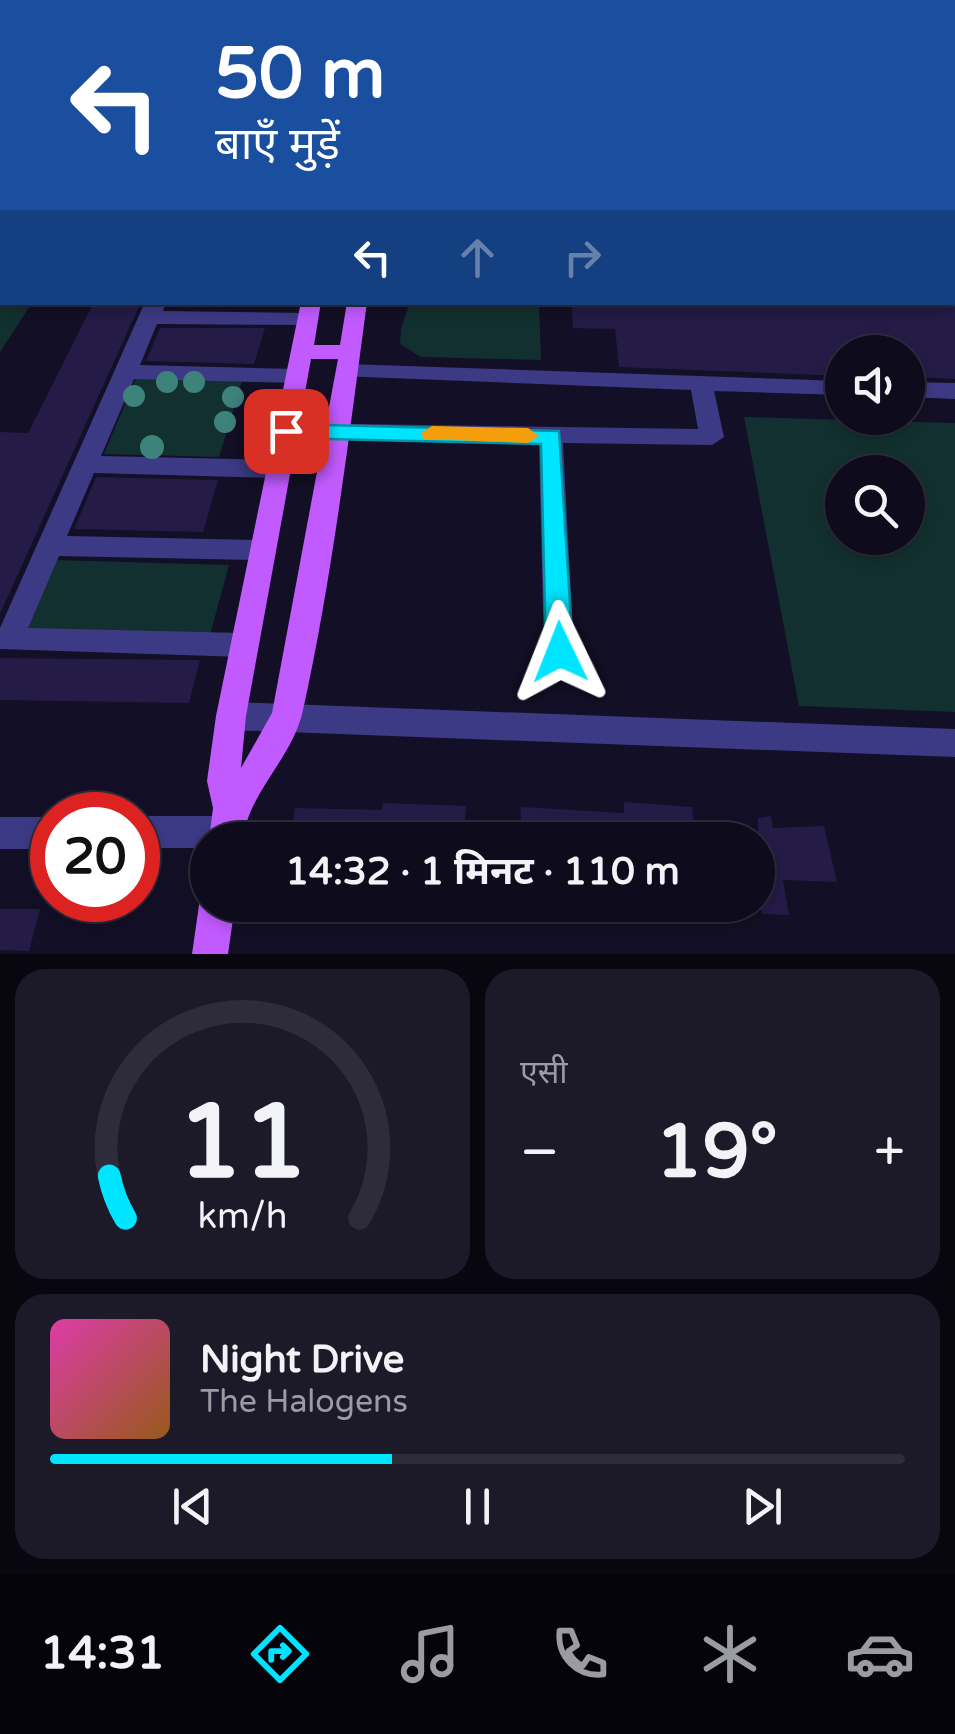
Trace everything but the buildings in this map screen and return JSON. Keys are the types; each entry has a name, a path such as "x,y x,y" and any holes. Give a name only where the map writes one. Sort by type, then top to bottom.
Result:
{"main road":[{"path":"231,822 287,715 357,305"},
{"path":"227,822 223,781 243,645 309,311"},
{"path":"300,364 348,362"},
{"path":"210,954 215,922"}],"street":[{"path":"243,645 9,640 152,310 309,311"},
{"path":"348,362 701,384 825,388"},
{"path":"126,372 300,364"},
{"path":"286,431 712,437 701,384"},
{"path":"925,390 955,391"},
{"path":"551,436 560,652"},
{"path":"85,464 277,469"},
{"path":"50,546 262,550"},
{"path":"232,716 287,715 955,743"},
{"path":"160,831 190,829"},
{"path":"0,833 30,833"}],"green space":[{"path":"0,305 31,305 0,352"},
{"path":"409,305 539,305 541,360 421,357 400,344"},
{"path":"136,378 242,381 219,457 104,454"},
{"path":"744,417 825,419 825,435 925,435 925,422 955,423 955,712 799,706"},
{"path":"54,560 229,565 210,635 25,629"}],"slow traffic":[{"path":"432,433 528,436"}],"route":[{"path":"286,431 551,436 560,652"}]}
